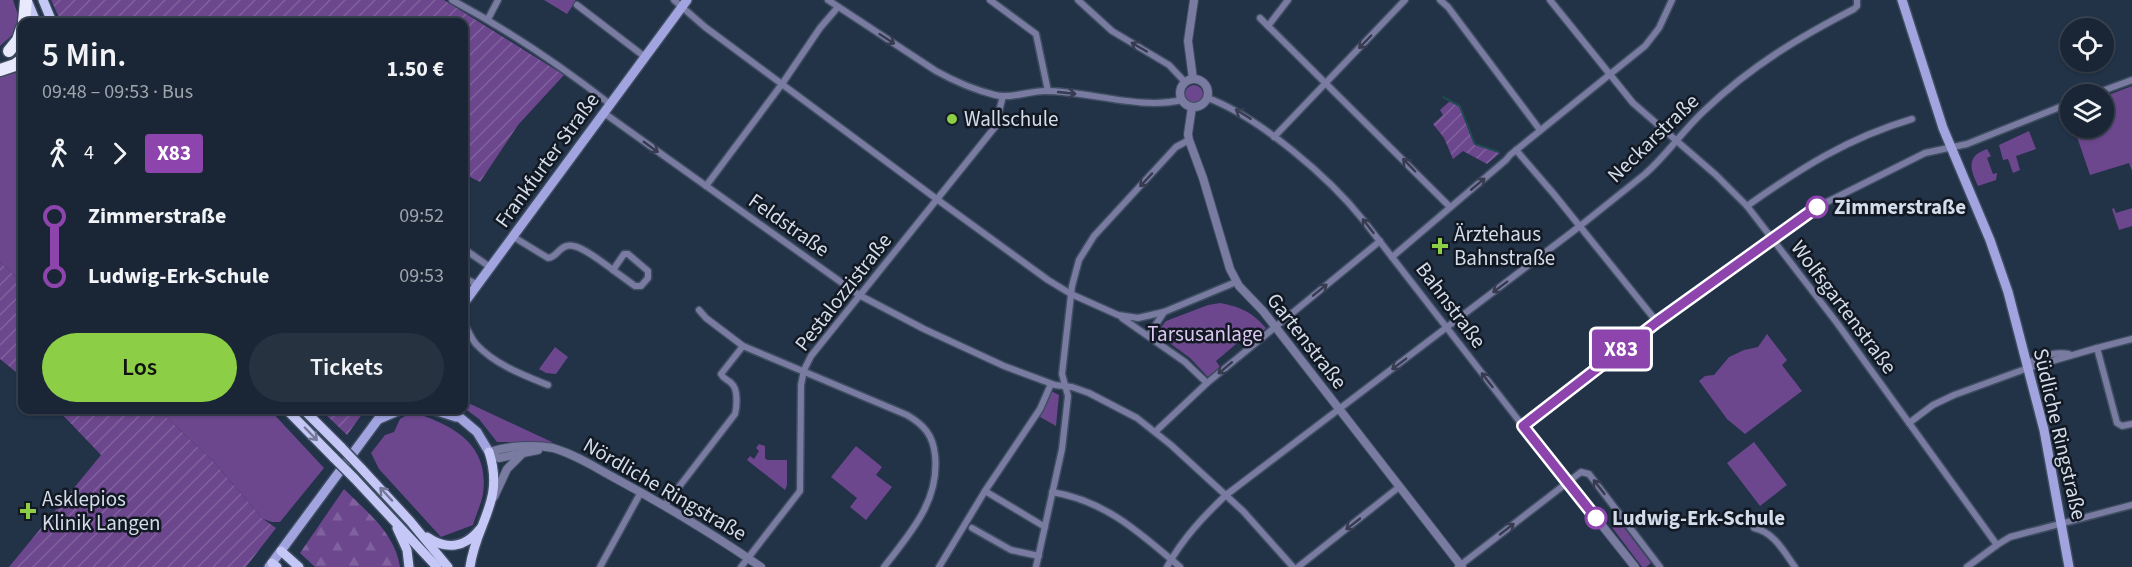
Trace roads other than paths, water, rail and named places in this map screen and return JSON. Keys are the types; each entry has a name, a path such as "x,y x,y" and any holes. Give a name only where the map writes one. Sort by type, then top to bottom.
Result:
{"highway":[{"path":"25,18 27,0"},
{"path":"4,53 18,40"},
{"path":"4,53 18,47"},
{"path":"0,70 18,65"}],"main road":[{"path":"27,0 34,18"},
{"path":"43,0 50,18"},
{"name":"Südliche Ringstraße","path":"1902,0 1934,101 2003,274 2044,430 2070,567"},
{"name":"Frankfurter Straße","path":"468,297 684,4"},
{"path":"291,414 393,518 437,567"},
{"path":"308,414 410,521 448,567"},
{"path":"273,566 281,551 382,414"},
{"path":"377,420 391,414"},
{"path":"447,414 471,426"},
{"path":"456,414 482,438 489,452 494,472 492,501 470,567"},
{"path":"393,518 407,550 409,567"},
{"path":"410,521 436,543 455,546 472,538 485,522"},
{"path":"281,551 299,567"}],"street":[{"path":"452,0 488,19 570,72 610,104"},
{"path":"488,19 498,0"},
{"path":"674,0 684,4 782,84 1048,280 1071,294 1118,315 1149,335 1185,362 1207,383"},
{"path":"828,0 936,71 995,95 1048,91 1162,104 1182,100"},
{"path":"990,0 1036,34 1048,91"},
{"path":"1078,0 1112,31 1169,65 1189,80 1202,81 1206,84 1208,98 1200,106 1192,107 1182,100 1180,90 1189,80 1188,41 1194,0"},
{"path":"1268,26 1288,0"},
{"path":"1274,137 1405,0"},
{"path":"1440,0 1448,7 1540,130"},
{"name":"Wolfsgartenstraße","path":"1550,0 1608,74 1644,114 1716,175 1747,206 1837,323 1996,544"},
{"path":"1392,257 1516,150 1644,46 1655,34 1672,0"},
{"name":"Neckarstraße","path":"1167,567 1198,524 1226,495 1580,226 1649,170 1704,111 1750,70 1800,37 1854,9 1857,6 1857,0"},
{"path":"577,5 645,57"},
{"path":"706,186 782,84 820,28 838,7"},
{"path":"1260,18 1450,207"},
{"path":"2114,87 2132,80"},
{"name":"Pestalozzistraße","path":"741,567 800,491 801,385 804,370 811,356 995,127 1003,96"},
{"name":"Bahnstraße","path":"1208,98 1235,109 1274,137 1334,188 1359,214 1446,329 1635,567"},
{"name":"Gartenstraße","path":"1192,107 1189,140 1236,282 1275,326 1460,566"},
{"path":"1523,426 1657,322 1817,207 1925,153 1969,144 2060,107"},
{"name":"Feldstraße","path":"604,113 859,295 924,329 1004,366 1051,384 1066,386 1100,398 1137,418 1226,495 1261,529 1293,567"},
{"path":"1747,206 1791,175 1831,151 1864,135 1912,119"},
{"path":"1036,567 1064,435 1068,396 1062,374 1075,270 1087,244 1176,147 1189,140"},
{"path":"1516,150 1657,322"},
{"path":"512,236 548,258 554,257 563,247 572,245 638,287 644,284 650,274 647,268 626,254 613,270"},
{"path":"1155,432 1207,383 1380,241"},
{"path":"468,252 490,267"},
{"path":"468,279 477,284"},
{"path":"1118,315 1138,318 1164,312 1236,282"},
{"path":"699,310 742,346 907,415 923,426 932,439 936,465 932,496 915,526 884,567"},
{"path":"1149,335 1164,312"},
{"path":"468,331 482,349 514,370 548,385"},
{"path":"1909,423 1933,405 2027,366 2050,363 2069,354 2132,339"},
{"path":"665,505 735,414 734,384 723,379 721,374 742,346"},
{"path":"2097,348 2117,423 2122,426 2132,424"},
{"path":"939,567 985,491 1041,409 1051,384"},
{"name":"Nördliche Ringstraße","path":"489,452 516,447 548,448 575,457 665,505 761,567"},
{"name":"Nördliche Ringstraße","path":"489,452 499,458 548,448"},
{"path":"492,501 507,469 523,453"},
{"path":"1460,566 1581,472 1589,474 1660,567"},
{"path":"1298,567 1399,487"},
{"path":"985,491 1045,527"},
{"path":"600,567 641,492"},
{"path":"1052,492 1078,498 1110,512 1180,567"},
{"path":"1967,567 1996,544 2014,536 2132,505"},
{"path":"972,528 1011,550 1039,556"},
{"path":"1754,528 1766,531 1773,537 1795,567"}],"waterway":[{"path":"1443,97 1460,106 1475,144 1499,152"}],"place":[{"name":"Wallschule","path":"952,119"},
{"name":"Zimmerstraße","path":"1817,207"},
{"name":"Ärztehaus Bahnstraße","path":"1440,246"},
{"name":"Asklepios Klinik Langen","path":"28,511"},
{"name":"Ludwig-Erk-Schule","path":"1596,518"}],"park label":[{"name":"Tarsusanlage","path":"1205,334"}]}
